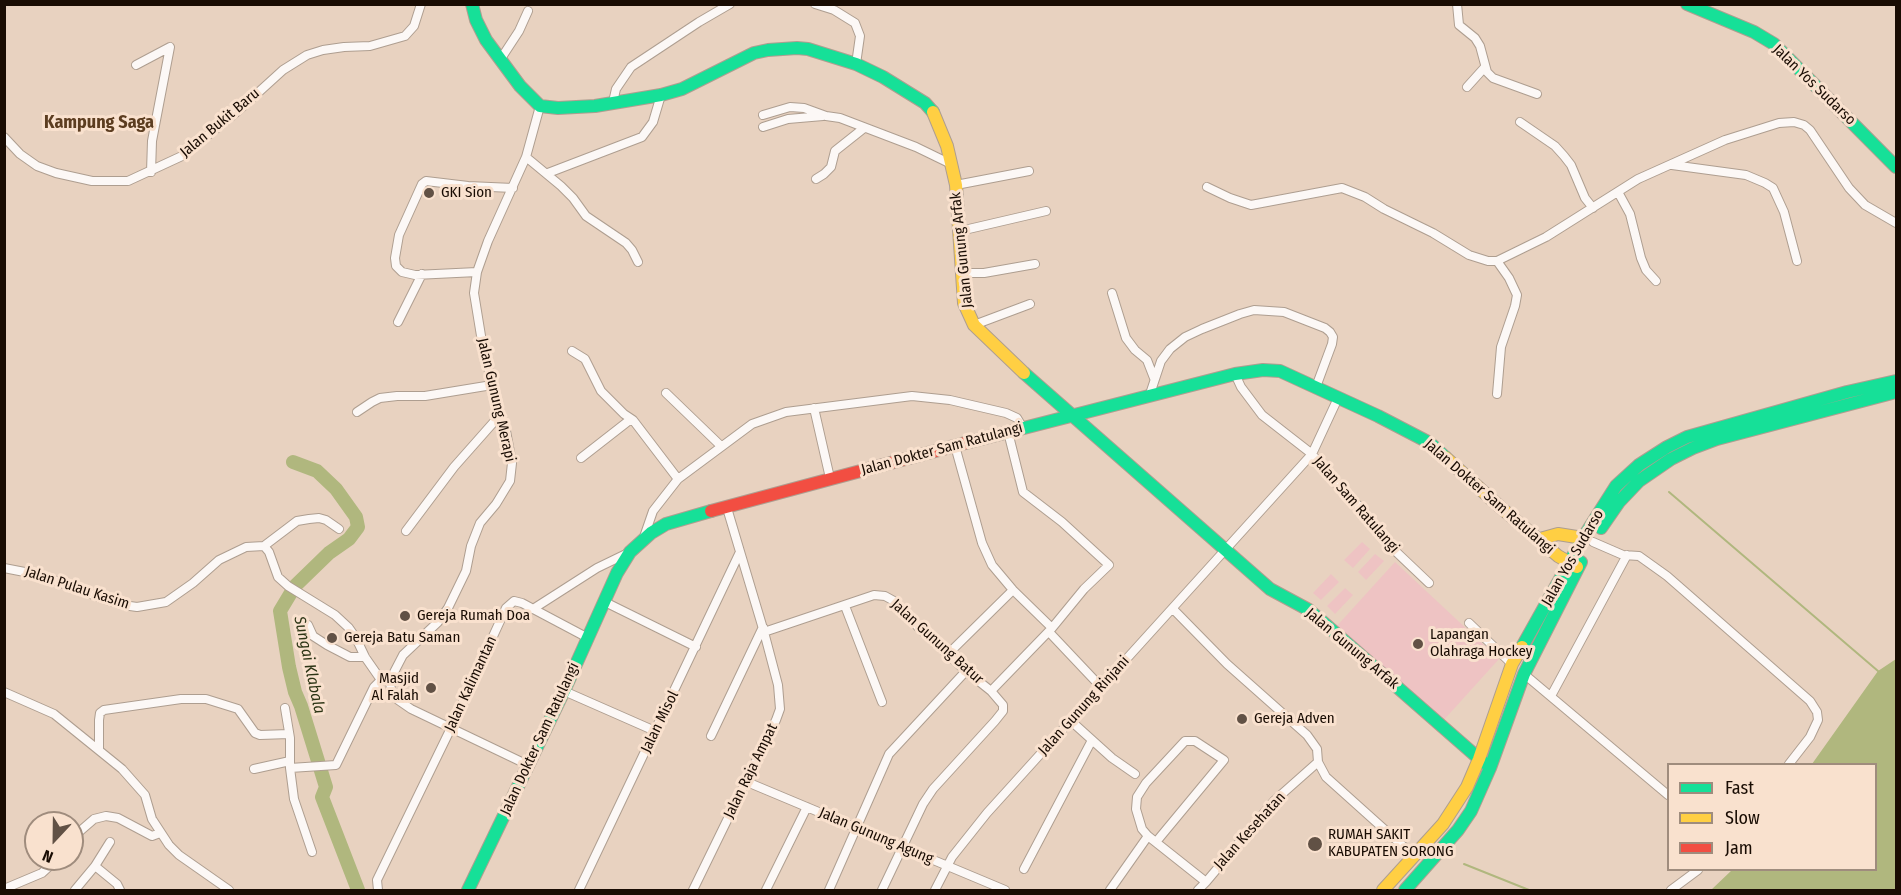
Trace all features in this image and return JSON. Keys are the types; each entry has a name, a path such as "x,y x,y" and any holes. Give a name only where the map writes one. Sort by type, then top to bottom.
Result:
{"main road":[{"path":"472,4 476,20 500,60 520,86 540,106"},
{"name":"Jalan Yos Sudarso","path":"1687,4 1754,32 1794,58 1896,156"},
{"name":"Jalan Yos Sudarso","path":"1708,4 1779,38 1794,58 1896,167"},
{"name":"Jalan Gunung Arfak","path":"540,106 575,107 661,95 682,89 754,53 797,48 808,49 856,64 883,77 925,103 937,120 947,146 956,185 964,303 974,325 1031,380 1226,551 1270,588 1309,610 1320,619 1490,768"},
{"name":"Jalan Dokter Sam Ratulangi","path":"468,891 564,691 617,573 630,552 643,539 666,524 830,478 1073,415 1235,374 1263,370 1280,372 1316,387 1430,443 1500,507 1558,556 1574,565"},
{"name":"Jalan Yos Sudarso","path":"1817,406 1896,381"},
{"name":"Jalan Yos Sudarso","path":"1383,891 1443,824 1467,787 1512,664 1574,565 1616,486 1639,465 1667,447 1703,431 1817,406 1896,392"},
{"path":"1540,539 1558,534 1588,540"},
{"name":"Jalan Yos Sudarso","path":"1405,891 1458,830 1471,811 1490,768 1524,674 1574,565"}],"street":[{"name":"Jalan Bukit Baru","path":"4,137 20,154 37,166 92,181 128,181 182,156 239,110 283,70 307,55 323,50 370,46 405,36 414,26 421,4"},
{"path":"613,102 616,89 631,67 730,4"},
{"path":"815,4 834,10 855,23 860,36 856,64"},
{"path":"1457,4 1459,25 1475,38 1480,46 1485,67 1493,78 1537,94"},
{"path":"500,60 519,31 528,11"},
{"path":"136,65 170,47 152,141 151,172"},
{"path":"1467,87 1485,67"},
{"path":"548,173 642,136 653,122 661,95"},
{"name":"Jalan Gunung Merapi","path":"390,680 403,655 438,622 448,608 466,571 471,546 480,523 496,504 510,480 512,463 506,431 483,348 474,293 477,272 488,241 526,157 540,106"},
{"path":"763,115 790,107 804,108 826,116"},
{"path":"763,127 788,118 826,116 840,118 916,147 951,164"},
{"path":"1520,122 1555,146 1564,156 1571,165 1585,198 1593,208"},
{"path":"1207,187 1251,205 1342,188 1365,197 1469,255 1488,261 1497,261 1546,237 1638,179 1734,137 1779,123 1794,122 1810,130 1849,188 1865,205 1896,223"},
{"path":"816,179 831,167 835,151 864,128"},
{"path":"526,157 548,173 573,198 586,216 626,243 638,262"},
{"path":"1672,165 1746,175 1773,188 1784,212 1797,261"},
{"path":"956,185 1029,171"},
{"path":"477,272 422,274 402,272 396,266 395,258 399,234 422,184 426,181 513,188"},
{"path":"1618,192 1630,214 1646,270 1656,281"},
{"path":"960,231 1046,211"},
{"path":"1497,261 1517,295 1501,347 1497,394"},
{"path":"962,273 984,273 1035,264"},
{"path":"398,322 422,274"},
{"path":"1112,293 1126,338 1147,360 1154,378"},
{"path":"974,325 1030,304"},
{"path":"1149,397 1161,361 1170,348 1185,337 1254,310 1284,312 1330,332 1333,337 1332,344 1316,387"},
{"path":"572,351 585,359 601,391 631,419 678,479"},
{"name":"Jalan Sam Ratulangi","path":"1235,374 1241,387 1262,415 1312,454 1340,488 1364,511 1389,546 1429,584"},
{"path":"357,412 380,398 426,396 492,385"},
{"path":"666,393 721,446"},
{"path":"643,539 653,511 678,479 752,424 786,412 912,396 931,397 1010,414 1017,418 1023,428"},
{"name":"Jalan Gunung Rinjani","path":"947,866 987,813 1312,454 1338,398"},
{"path":"814,408 830,478"},
{"path":"406,531 454,467 500,415"},
{"path":"581,458 631,419"},
{"path":"992,691 1051,630 1084,589 1109,565 1062,522 1023,492 1008,432"},
{"path":"955,446 970,505 992,565 1101,687"},
{"name":"Jalan Raja Ampat","path":"693,891 780,709 778,686 763,629 727,508"},
{"path":"339,529 319,518 297,521 264,546 269,552 278,577 336,615 356,638 365,657 381,680"},
{"path":"1588,540 1608,550 1639,556 1667,576 1810,701 1817,712 1818,720 1810,737 1790,763"},
{"name":"Jalan Pulau Kasim","path":"4,568 40,575 123,605 144,606 166,602 179,595 219,560 246,547 264,546"},
{"path":"588,638 533,609 597,568 630,552"},
{"name":"Jalan Misol","path":"579,891 740,552"},
{"path":"1551,696 1627,555"},
{"path":"948,654 1012,590"},
{"name":"Jalan Gunung Batur","path":"763,629 845,606 874,595 885,596 894,601 918,627 1002,702 1004,708 1001,714 922,804 903,847"},
{"name":"Jalan Kalimantan","path":"378,891 377,880 506,608 514,601 533,609"},
{"path":"604,602 696,647"},
{"path":"845,606 882,702"},
{"path":"1173,609 1227,664 1306,735 1317,749 1318,762 1326,777 1414,856"},
{"path":"1469,623 1512,664"},
{"path":"308,625 314,636 327,645 350,657 365,657"},
{"path":"711,736 763,629"},
{"path":"829,891 889,754 966,671"},
{"path":"1524,674 1667,794"},
{"path":"254,769 290,764 310,767 336,765 340,761 374,687 381,680 390,680 392,691 398,700 414,711 528,765"},
{"path":"564,691 655,731"},
{"path":"4,692 54,714 122,769 145,795 152,819 160,833 179,855 229,891"},
{"path":"99,749 99,720 100,713 104,710 181,699 207,699 238,709 255,733 260,735 289,734"},
{"path":"285,708 294,799 312,852"},
{"path":"1071,721 1092,741 1135,774"},
{"path":"1156,842 1224,760 1194,741 1188,740 1182,743 1146,783 1137,797 1138,816 1142,829 1148,836 1156,842 1207,880"},
{"path":"1024,869 1092,741"},
{"name":"Jalan Kesehatan","path":"1198,891 1274,801 1318,762"},
{"name":"Jalan Gunung Agung","path":"747,782 1005,891"},
{"path":"766,891 807,807"},
{"path":"84,828 94,819 106,816 118,818 152,836 160,833"},
{"path":"1110,891 1148,836"},
{"path":"75,891 110,842"},
{"path":"882,891 903,847"},
{"path":"95,866 117,884 120,891"},
{"path":"935,891 947,866"},
{"path":"4,889 44,871"},
{"path":"1671,891 1697,871"}],"shaded area":[{"path":"1362,542 1370,549 1353,568 1344,560"},
{"path":"1375,554 1384,561 1366,580 1358,572"},
{"name":"Lapangan Olahraga Hockey","path":"1395,562 1499,659 1442,722 1335,628"},
{"path":"1331,574 1339,582 1321,600 1313,593"},
{"path":"1345,588 1353,595 1335,614 1327,606"},
{"path":"1896,659 1896,890 1711,890 1731,871 1877,871 1877,763 1813,763 1878,671"}],"waterway":[{"name":"Sungai Klabala","path":"293,462 317,471 336,489 356,517 358,527 349,539 329,553 295,586 280,611 295,692 326,787 322,797 358,890"},
{"path":"1669,492 1878,671"},
{"path":"1464,864 1529,890"}],"traffic: fast":[{"path":"472,4 476,20 486,40 520,86 540,106 558,108 595,106 661,95 682,89 754,53 797,48 808,49 856,64 883,77 925,103 933,112"},
{"path":"1687,4 1754,32 1774,44 1896,167"},
{"path":"969,442 1235,374 1263,370 1280,371 1378,416 1430,443 1445,457"},
{"path":"1024,373 1270,589 1309,610 1484,763"},
{"path":"1522,647 1583,538 1616,486 1639,465 1687,437 1847,392 1896,381"},
{"path":"1601,528 1619,502 1639,481 1671,459 1693,448 1717,439 1896,392"},
{"path":"468,890 564,691 617,573 630,552 651,533 666,524 711,511"},
{"path":"1405,890 1458,830 1471,811 1490,768 1524,674 1581,562"}],"traffic: slow":[{"path":"933,112 947,146 956,185 964,303 974,325 1024,373"},
{"path":"1445,457 1558,556 1577,567"},
{"path":"1540,539 1558,534 1583,538"},
{"path":"1383,890 1443,824 1467,787 1512,664 1522,647"}],"traffic: jam":[{"path":"711,511 969,442"}],"place":[{"name":"GKI Sion","path":"429,193"},
{"name":"Gereja Rumah Doa","path":"405,616"},
{"name":"Gereja Batu Saman","path":"332,638"},
{"name":"Lapangan Olahraga Hockey","path":"1418,644"},
{"name":"Masjid Al Falah","path":"431,688"},
{"name":"Gereja Adven","path":"1242,719"},
{"name":"RUMAH SAKIT KABUPATEN SORONG","path":"1315,844"}],"district":[{"name":"Kampung Saga","path":"99,123"}]}
